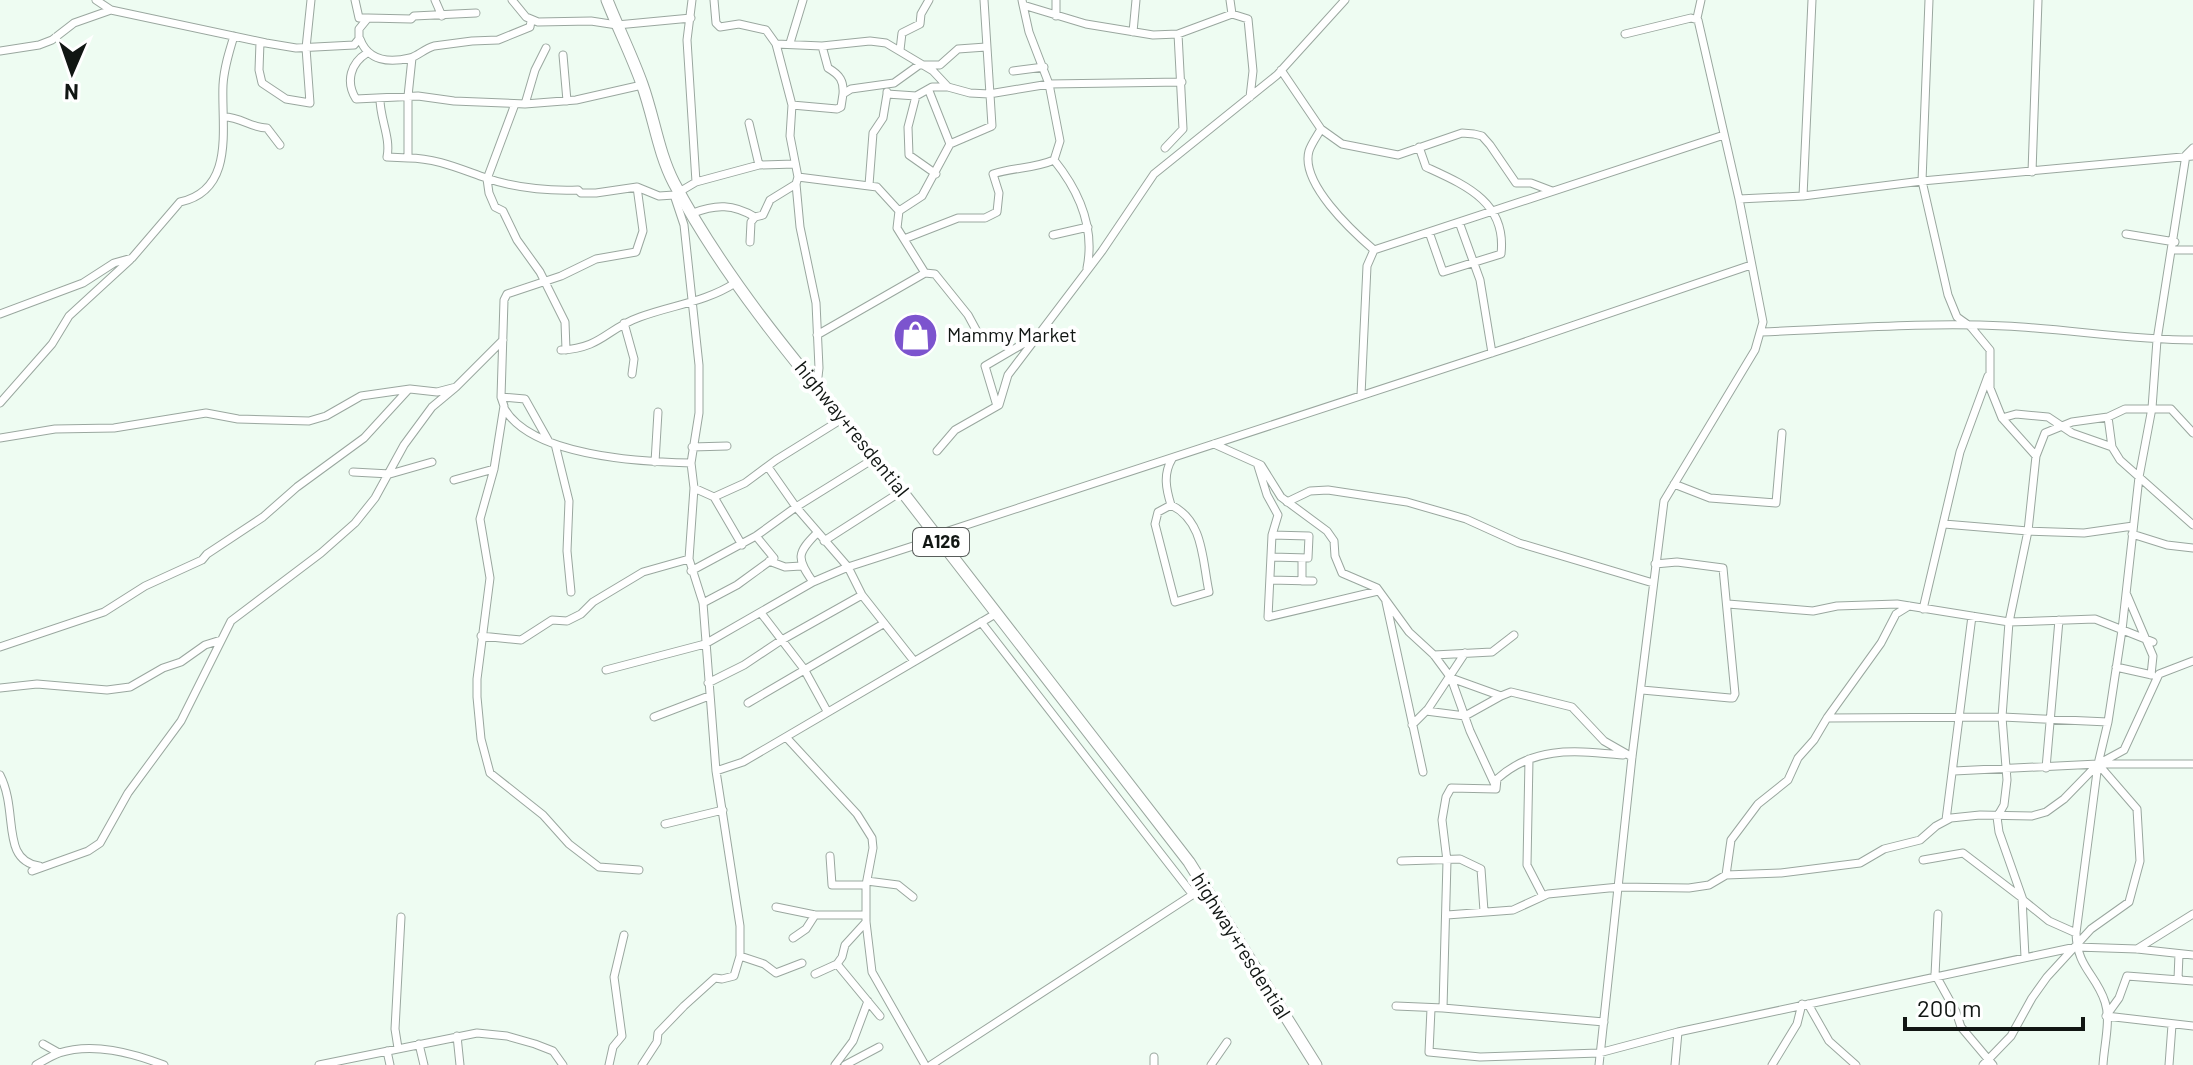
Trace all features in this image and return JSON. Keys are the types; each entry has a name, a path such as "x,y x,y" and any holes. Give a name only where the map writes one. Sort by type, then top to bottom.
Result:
{"highway":[{"name":"highway+resdential","path":"607,0 642,85 662,156 677,194 693,213 735,283 902,491 1206,886 1316,1065"}],"street":[{"path":"96,0 111,10 260,42 306,48 346,47 354,45 359,39"},
{"path":"260,42 262,83 286,99 310,103 306,48 311,0"},
{"path":"355,0 359,18 392,20 476,13"},
{"path":"435,0 442,16"},
{"path":"512,0 531,21 591,21 617,25 691,18"},
{"path":"692,0 687,40 696,182"},
{"path":"714,0 716,23 720,27 739,24 766,30 776,44 792,105 790,136 800,227 816,303 819,368 818,377 813,381"},
{"path":"790,43 803,0"},
{"path":"900,50 902,33 920,24 921,14 929,0"},
{"path":"899,211 922,196 950,144 992,126 994,118 989,94 984,0"},
{"path":"1056,0 1056,16"},
{"path":"1133,32 1136,0"},
{"path":"1230,0 1232,14"},
{"path":"937,451 955,430 997,406 1008,375 1133,208 1154,174 1281,70 1345,0"},
{"path":"1599,1065 1619,887 1629,756 1642,690 1664,501 1755,350 1761,332 1762,311 1697,18 1701,0"},
{"path":"1803,196 1812,0"},
{"path":"1929,0 1922,181 1951,304 1957,317 1971,327 1990,350 1991,395 2002,418 2036,456"},
{"path":"2032,172 2038,0"},
{"path":"904,239 958,218 985,218 997,212 999,193 993,174 1036,168 1054,160 1060,141 1049,84 1029,32 1023,2 1086,24 1153,35 1178,34 1232,14 1248,19 1253,71 1250,97"},
{"path":"0,51 45,42 74,23 111,10"},
{"path":"368,18 359,29 359,39 367,53 380,60 412,58 422,49 434,46 505,38 524,31 530,27 531,21"},
{"path":"1625,34 1697,18"},
{"path":"1165,148 1183,129 1178,34"},
{"path":"0,403 52,344 69,316 132,258 180,202 192,199 208,186 221,159 225,134 224,72 234,36"},
{"path":"776,44 822,46 870,41 886,43 933,71 948,87"},
{"path":"792,105 841,107 844,85 840,76 828,68 822,46"},
{"path":"346,47 357,58"},
{"path":"843,94 851,89 902,80 919,65 940,65 958,49 986,47"},
{"path":"525,104 535,70 546,48"},
{"path":"367,53 357,58 353,67 351,91 356,99 408,96 525,104 567,101 642,85"},
{"path":"563,55 567,101"},
{"path":"408,158 408,96 412,58"},
{"path":"1013,71 1044,67"},
{"path":"1281,70 1321,129 1342,144 1398,155 1462,133 1474,134 1482,136 1490,145 1516,183 1531,183 1552,191"},
{"path":"887,94 916,96 932,87 989,94 1049,84 1182,82"},
{"path":"869,185 873,133 883,118 887,84"},
{"path":"929,91 950,144"},
{"path":"916,96 908,127 909,155 936,174"},
{"path":"380,99 380,116 389,145 387,157 444,162 487,179 541,191 578,190 581,193 637,187 659,196 677,194 696,182 759,165 795,164"},
{"path":"515,104 487,179 489,193 495,207 503,211 565,322 564,350 588,348 624,323 693,302 735,283"},
{"path":"224,117 242,120 257,129 267,128 280,145"},
{"path":"749,123 759,165"},
{"path":"1321,129 1308,152 1310,172 1334,210 1374,250"},
{"path":"1361,395 1367,266 1374,250 1724,135"},
{"path":"1419,147 1426,167 1466,186 1493,211 1503,238 1501,254 1443,272 1429,232"},
{"path":"2103,1065 2106,1003 2082,965 2076,947 2076,933 2098,764 2108,722 2122,630 2139,477 2152,408 2157,340 2193,148"},
{"path":"1739,199 1803,196 1922,181 2190,156"},
{"path":"1054,160 1083,207 1090,251 1086,270"},
{"path":"750,242 751,222 763,215 770,200 797,180 869,185 877,187 899,211 897,228 925,273"},
{"path":"637,187 643,231 636,252 596,259 575,270 507,294 504,300 501,397 522,430 552,442 599,454 655,462 691,463"},
{"path":"642,1065 657,1042 658,1033 715,978 734,976 740,956 740,926 716,771 703,603 689,559 694,488 691,463 699,413 699,365 684,225 677,194"},
{"path":"693,213 707,208 736,206 755,217"},
{"path":"1459,222 1480,280 1492,353"},
{"path":"1053,235 1088,227"},
{"path":"2126,234 2193,250"},
{"path":"0,314 83,283 114,263 132,258"},
{"path":"606,670 705,644 813,582 848,567 1751,265"},
{"path":"817,335 925,273 935,274 968,315 981,339"},
{"path":"624,323 634,359 632,374"},
{"path":"1761,332 1940,325 2004,326 2157,340 2193,340"},
{"path":"997,406 985,366 1037,335"},
{"path":"32,871 88,851 100,843 132,786 181,721 231,621 321,553 355,523 432,407 503,340"},
{"path":"1923,609 1960,452 1990,370"},
{"path":"0,438 55,429 114,428 206,413 238,419 309,421 326,416 361,396 410,389 437,392 456,387"},
{"path":"0,647 104,612 145,586 202,560 364,438 393,403 410,389"},
{"path":"501,397 525,399 552,442 569,501 567,551 571,592"},
{"path":"504,406 494,469 480,519 490,578 481,636 477,697 481,739 490,773 543,815 569,844 599,867 639,870"},
{"path":"2025,957 2022,898 1999,832 1997,817 2004,805 2006,769 2002,717 2009,622 2028,531 2036,456 2045,433 2072,422 2108,417 2125,409 2171,409 2193,433"},
{"path":"655,462 658,412"},
{"path":"2002,418 2016,414 2048,417 2072,433 2112,447"},
{"path":"2108,417 2112,447 2120,460 2193,525"},
{"path":"714,497 745,483 842,419"},
{"path":"1674,484 1710,498 1776,503 1782,433"},
{"path":"1214,444 1261,465 1281,497 1327,531 1334,541 1335,556 1342,573 1378,591 1409,632 1434,655 1450,676 1496,789"},
{"path":"692,447 727,446"},
{"path":"691,571 742,545 875,458"},
{"path":"1171,505 1158,512 1155,524 1175,602 1209,592 1200,551 1201,541 1192,521 1182,510 1171,505 1166,489 1166,476 1173,458"},
{"path":"353,472 390,474 432,462"},
{"path":"1257,464 1267,495 1278,515 1272,535 1268,617 1378,591"},
{"path":"768,467 796,507 848,567 862,595 914,661"},
{"path":"454,480 494,469"},
{"path":"694,488 714,497 742,545"},
{"path":"1287,502 1310,491 1328,490 1407,502 1466,519 1519,543 1653,583"},
{"path":"824,541 902,491"},
{"path":"1944,524 2084,533 2133,530 2167,545 2193,548"},
{"path":"813,582 801,566 802,547 817,533"},
{"path":"1272,535 1309,536 1308,558 1272,557"},
{"path":"703,603 737,585 774,558 756,536"},
{"path":"1302,558 1302,581"},
{"path":"481,636 528,638 552,620 567,621 581,614 593,602 643,572 689,559"},
{"path":"769,561 785,567 801,566"},
{"path":"1642,690 1733,698 1723,568 1677,562 1655,564"},
{"path":"1270,580 1313,581"},
{"path":"1447,915 1513,910 1543,896 1619,887 1689,888 1709,885 1726,875 1781,873 1860,863 1884,849 1920,840 1946,820 1980,815 2032,816 2046,812 2064,799 2098,764 2124,750 2155,674 2149,640 2126,593"},
{"path":"708,683 862,595"},
{"path":"1385,600 1423,772"},
{"path":"1728,604 1813,611 1854,604 1910,605 2009,622 2095,619 2149,640"},
{"path":"1726,875 1731,840 1758,804 1788,780 1798,758 1814,740 1881,643 1896,614 1910,605"},
{"path":"761,613 804,669 827,711"},
{"path":"716,771 743,762 997,613"},
{"path":"1946,820 1972,616"},
{"path":"2046,768 2059,620"},
{"path":"981,622 1193,895"},
{"path":"748,703 883,624"},
{"path":"1434,655 1492,652 1514,635"},
{"path":"0,688 37,684 107,690 130,687 163,668 181,662 205,645 221,640"},
{"path":"1412,725 1426,711 1465,653"},
{"path":"2116,667 2155,674 2193,661"},
{"path":"1450,676 1501,696"},
{"path":"1426,711 1465,716 1511,692 1572,707 1604,741 1629,756"},
{"path":"654,717 709,696"},
{"path":"1827,718 2002,717 2108,722"},
{"path":"786,737 868,828 873,848 866,883 866,918 872,972 928,1065 942,1062 1206,886"},
{"path":"1496,789 1497,779 1513,765 1563,750 1629,756"},
{"path":"1529,759 1527,865 1543,896"},
{"path":"1954,771 2098,764 2193,764"},
{"path":"1938,914 1936,976 1961,1027 1988,1063 2011,1036 2047,977 2091,929 2129,902 2140,861 2137,809 2098,764"},
{"path":"0,775 6,796 3,836"},
{"path":"1443,1008 1447,861 1442,820 1446,797 1451,788 1496,789"},
{"path":"665,824 723,810"},
{"path":"1923,860 1963,853 2049,921 2076,933"},
{"path":"830,856 832,885 898,885 913,897"},
{"path":"1401,861 1460,859 1481,869 1484,911"},
{"path":"12,860 47,867"},
{"path":"776,907 815,915 866,918"},
{"path":"2137,949 2193,914"},
{"path":"793,938 806,929 815,915"},
{"path":"398,1048 395,1029 401,917"},
{"path":"815,974 837,964 845,945 866,918"},
{"path":"609,1065 613,1047 622,1036 614,977 624,935"},
{"path":"1431,1009 1429,1052 1480,1057 1599,1053 1678,1032 2076,947 2193,955"},
{"path":"2178,979 2179,954"},
{"path":"740,956 764,964 776,973 802,963"},
{"path":"837,964 880,1016"},
{"path":"2106,1016 2119,998 2127,976 2193,981"},
{"path":"835,1065 853,1041 868,1001"},
{"path":"1772,1065 1797,1024 1805,1004"},
{"path":"1805,1004 1829,1041 1856,1065"},
{"path":"1396,1006 1604,1022"},
{"path":"2106,1016 2193,1026"},
{"path":"2169,1065 2172,1025"},
{"path":"1675,1065 1678,1032"},
{"path":"319,1065 477,1033 507,1036 553,1051 563,1065"},
{"path":"457,1036 460,1065"},
{"path":"1211,1065 1227,1042"},
{"path":"43,1044 59,1053"},
{"path":"419,1044 424,1065"},
{"path":"845,1065 879,1047"},
{"path":"36,1065 59,1053 105,1050 131,1053 164,1065"},
{"path":"387,1051 390,1065"}],"place":[{"name":"Mammy Market","path":"916,335"}]}
